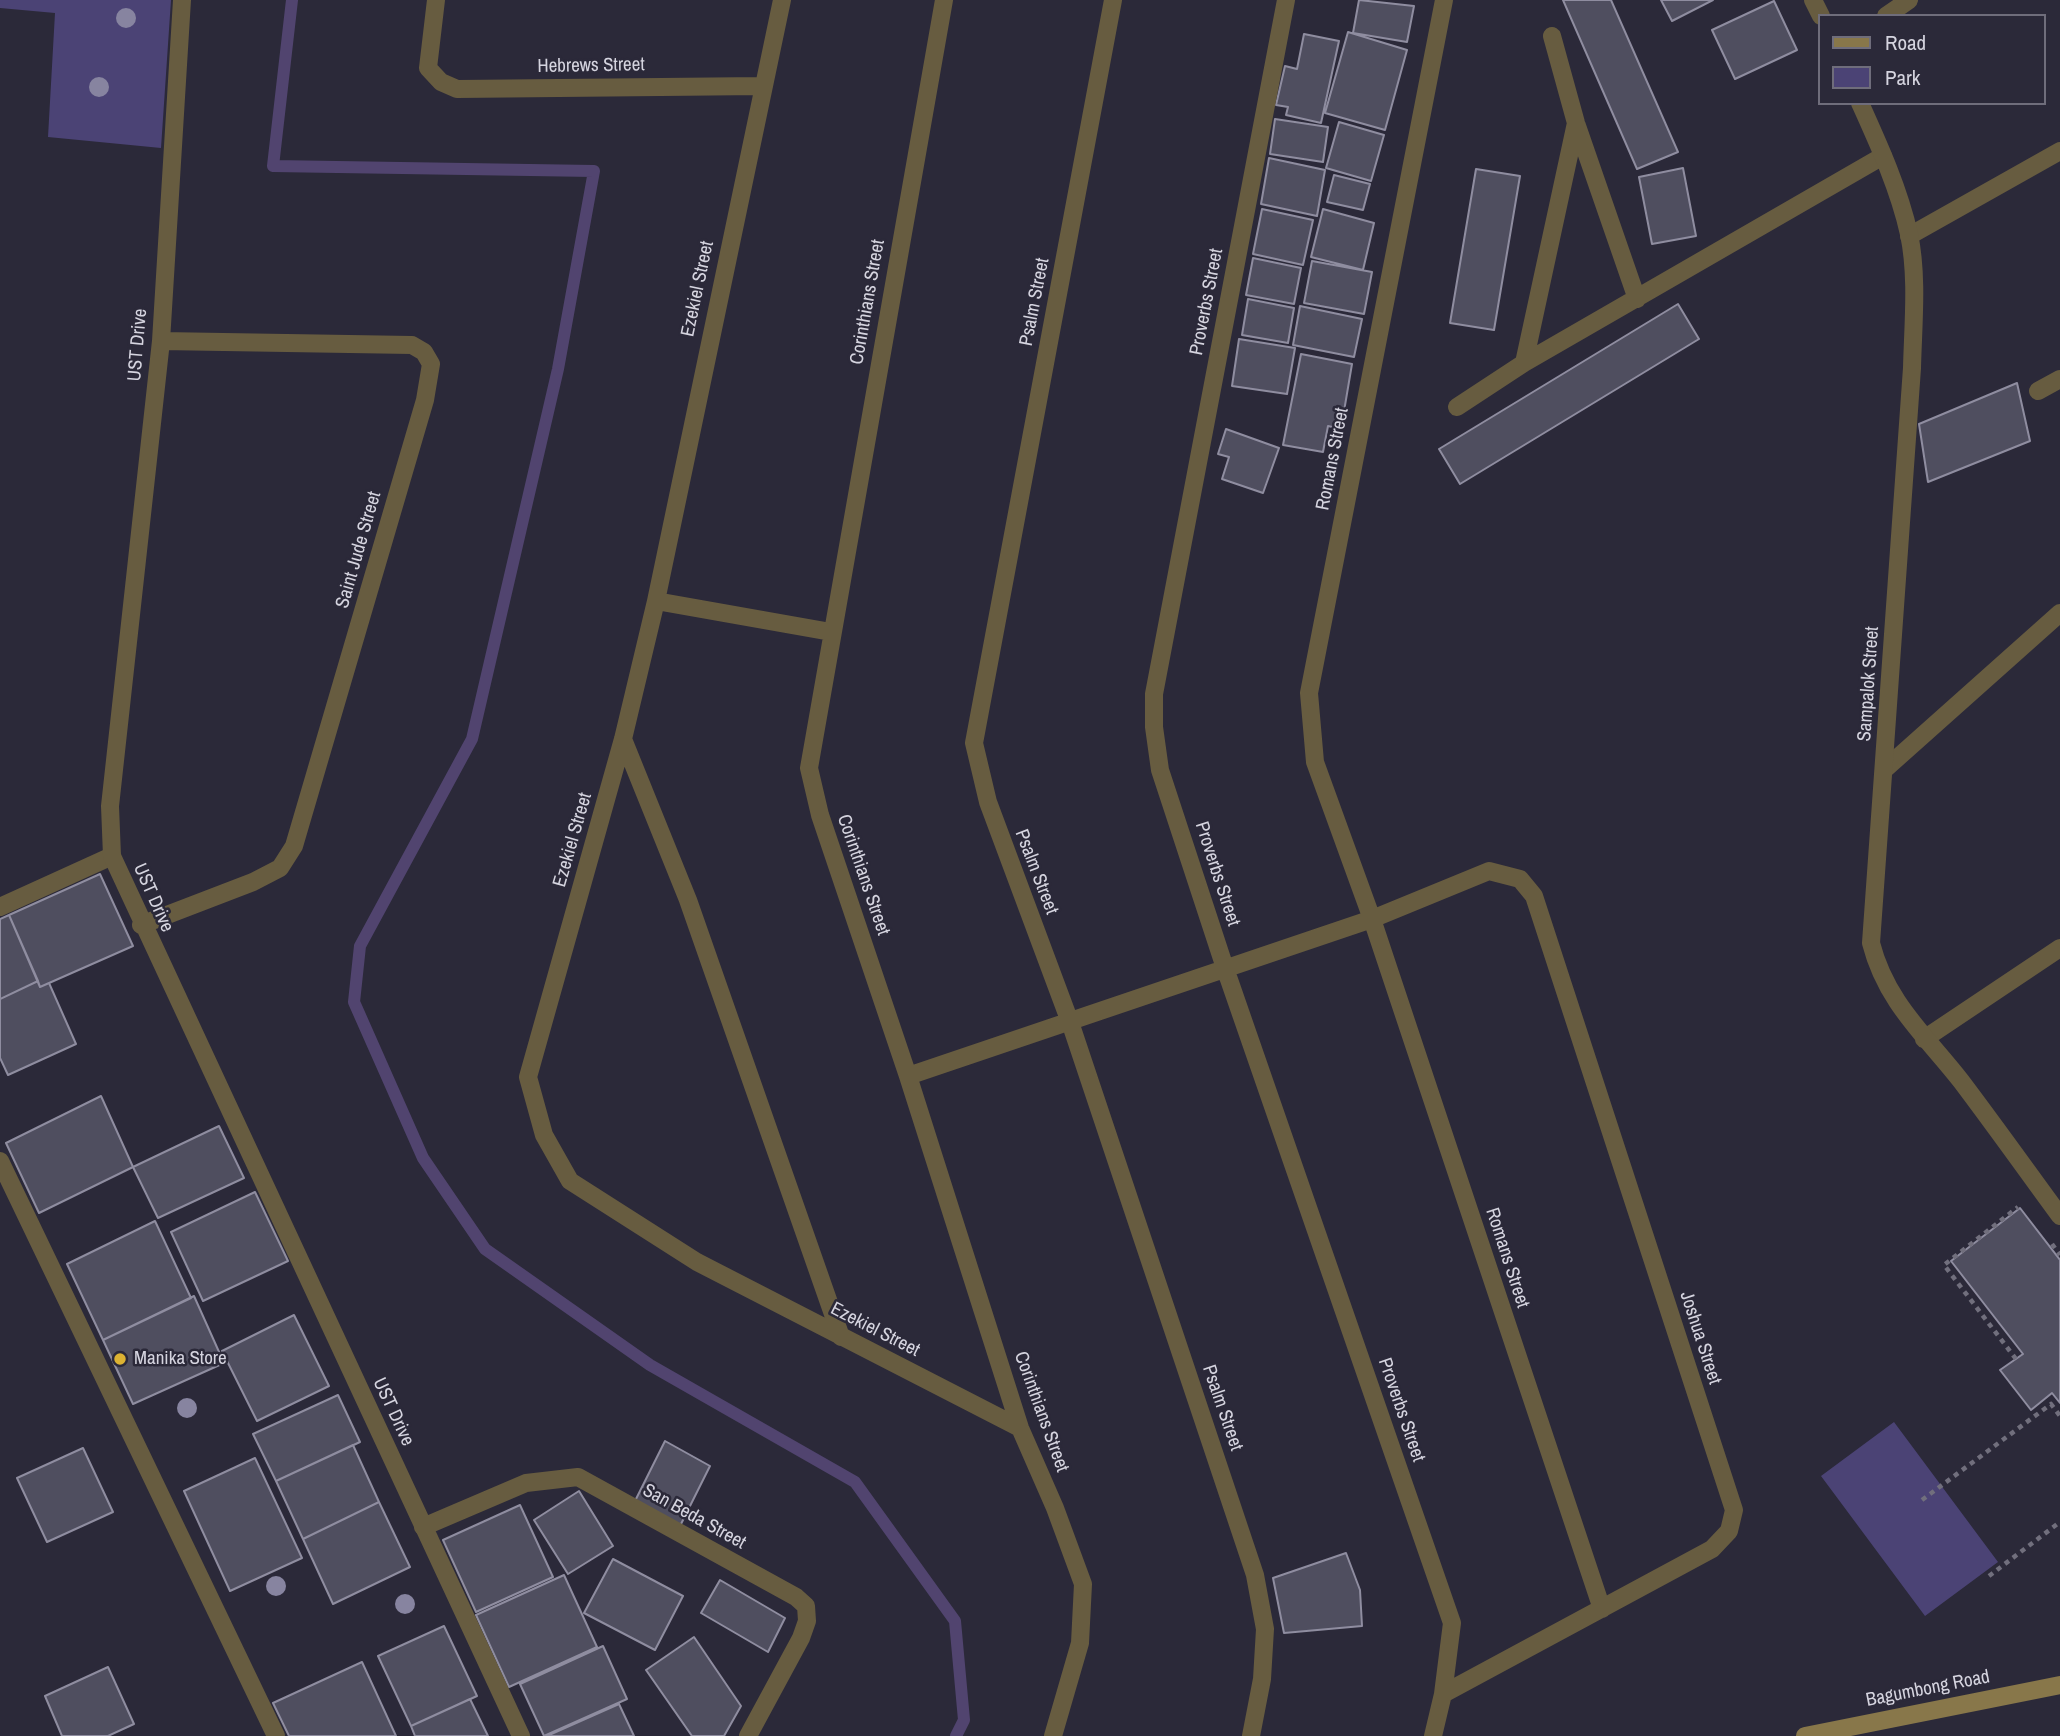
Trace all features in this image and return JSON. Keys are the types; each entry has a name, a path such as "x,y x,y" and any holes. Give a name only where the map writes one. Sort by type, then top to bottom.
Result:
{"main road":[{"name":"Bagumbong Road","path":"1805,1736 2060,1685"}],"street":[{"name":"UST Drive","path":"182,0 161,341 111,794 112,856 141,925 521,1736"},
{"name":"Hebrews Street","path":"436,0 428,68 441,82 457,89 762,86"},
{"name":"Ezekiel Street","path":"782,0 656,601 624,739 528,1077 544,1135 570,1181 697,1262 1020,1428"},
{"name":"Corinthians Street","path":"944,0 809,768 820,814 908,1076 1020,1428 1055,1508 1083,1584 1080,1643 1053,1736"},
{"name":"Psalm Street","path":"1113,0 974,743 988,802 1070,1022 1255,1574 1265,1629 1262,1679 1251,1736"},
{"name":"Proverbs Street","path":"1286,0 1154,694 1154,727 1160,770 1225,968 1452,1623 1443,1694 1433,1736"},
{"name":"Romans Street","path":"1444,0 1309,693 1315,762 1372,919 1602,1609"},
{"path":"1889,14 1909,0"},
{"path":"1552,36 1576,123 1637,299"},
{"name":"Sampalok Street","path":"1861,105 1883,156 1909,236 1913,287 1912,368 1871,943 1878,972 1924,1040 1959,1079 2060,1216"},
{"path":"1524,363 1576,123"},
{"path":"1909,236 2060,151"},
{"path":"1457,407 1524,363 1883,156"},
{"name":"Saint Jude Street","path":"141,925 253,882 281,868 294,846 425,401 431,364 424,352 412,345 161,341"},
{"path":"2038,391 2060,379"},
{"path":"656,601 831,632"},
{"path":"1885,769 2060,612"},
{"path":"624,739 688,900 841,1337"},
{"path":"0,907 112,856"},
{"name":"Joshua Street","path":"1372,919 1489,871 1520,879 1534,896 1734,1510 1729,1531 1712,1549 1443,1694"},
{"path":"908,1076 1372,919"},
{"path":"1924,1040 2060,948"},
{"path":"0,1161 276,1736"},
{"name":"San Beda Street","path":"423,1527 526,1483 578,1477 796,1597 806,1606 807,1621 801,1638 748,1736"}],"path":[{"path":"2016,1359 1944,1265 2021,1204 2029,1214"},
{"path":"2044,1235 2060,1255"},
{"path":"2046,1398 2060,1416"},
{"path":"1923,1500 2051,1404"},
{"path":"1989,1576 2060,1521"}],"green space":[{"path":"0,0 171,0 161,148 48,137 55,13 0,8"},
{"path":"1894,1422 1998,1562 1925,1616 1821,1476"}],"building":[{"path":"1359,0 1414,6 1407,42 1353,33"},
{"path":"1563,0 1611,0 1678,152 1637,169"},
{"path":"1661,0 1713,0 1672,21"},
{"path":"1774,1 1797,50 1735,79 1712,30"},
{"path":"1348,32 1407,50 1385,130 1325,113"},
{"path":"1304,34 1339,41 1321,123 1286,115 1288,107 1276,105 1285,66 1297,69"},
{"path":"1275,119 1328,127 1323,162 1270,154"},
{"path":"1339,122 1384,135 1371,181 1326,168"},
{"path":"1269,158 1325,170 1317,216 1261,204"},
{"path":"1683,168 1696,236 1652,244 1639,177"},
{"path":"1476,169 1520,176 1494,330 1450,323"},
{"path":"1334,175 1370,184 1363,210 1327,202"},
{"path":"1262,209 1313,220 1303,265 1253,254"},
{"path":"1323,209 1374,223 1363,270 1311,257"},
{"path":"1253,258 1301,268 1294,304 1246,295"},
{"path":"1312,261 1372,272 1364,314 1304,303"},
{"path":"1248,299 1294,308 1288,343 1242,335"},
{"path":"1678,304 1699,339 1460,484 1439,449"},
{"path":"1300,306 1362,319 1354,357 1293,345"},
{"path":"1239,339 1295,348 1287,394 1232,386"},
{"path":"1301,354 1352,364 1341,429 1328,426 1323,452 1283,445"},
{"path":"2017,383 2030,441 1928,482 1919,424"},
{"path":"1226,429 1279,448 1263,493 1222,479 1229,457 1218,454"},
{"path":"100,874 133,946 40,987 9,915"},
{"path":"9,915 38,981 0,999 0,919"},
{"path":"38,981 40,987 49,983 76,1044 8,1075 0,1058 0,999"},
{"path":"101,1096 133,1167 39,1213 6,1143"},
{"path":"219,1126 244,1178 158,1218 133,1167"},
{"path":"255,1192 288,1261 203,1301 171,1232"},
{"path":"2020,1208 2060,1260 2060,1403 2052,1393 2031,1410 2000,1370 2023,1354 1951,1261"},
{"path":"155,1221 191,1298 103,1340 67,1264"},
{"path":"194,1296 224,1363 133,1404 103,1340"},
{"path":"294,1315 329,1386 257,1421 222,1351"},
{"path":"338,1395 360,1442 276,1481 253,1434"},
{"path":"665,1441 710,1466 680,1526 635,1501"},
{"path":"353,1445 379,1502 303,1539 276,1481"},
{"path":"83,1448 113,1512 47,1542 17,1478"},
{"path":"255,1458 302,1558 230,1591 184,1491"},
{"path":"579,1491 613,1546 568,1574 534,1520"},
{"path":"379,1502 410,1567 333,1604 303,1539"},
{"path":"520,1505 553,1577 476,1612 443,1540"},
{"path":"1346,1553 1360,1590 1362,1626 1284,1633 1273,1578"},
{"path":"613,1559 683,1596 655,1650 584,1613"},
{"path":"564,1575 597,1647 509,1687 476,1615"},
{"path":"720,1580 785,1618 768,1652 701,1613"},
{"path":"444,1626 477,1696 411,1726 378,1656"},
{"path":"694,1637 741,1706 724,1736 692,1736 646,1670"},
{"path":"603,1646 627,1699 544,1736 520,1684"},
{"path":"362,1662 396,1736 289,1736 273,1703"},
{"path":"108,1667 134,1724 108,1736 62,1736 45,1696"},
{"path":"470,1699 488,1736 415,1736 411,1726"},
{"path":"619,1704 634,1736 547,1736"}],"waterway":[{"path":"292,0 273,166 594,171 558,369 472,739 360,946 354,1002 423,1158 485,1249 650,1365 855,1482 955,1621 964,1720 956,1736"}],"place":[{"name":"Manika Store","path":"120,1359"}]}
